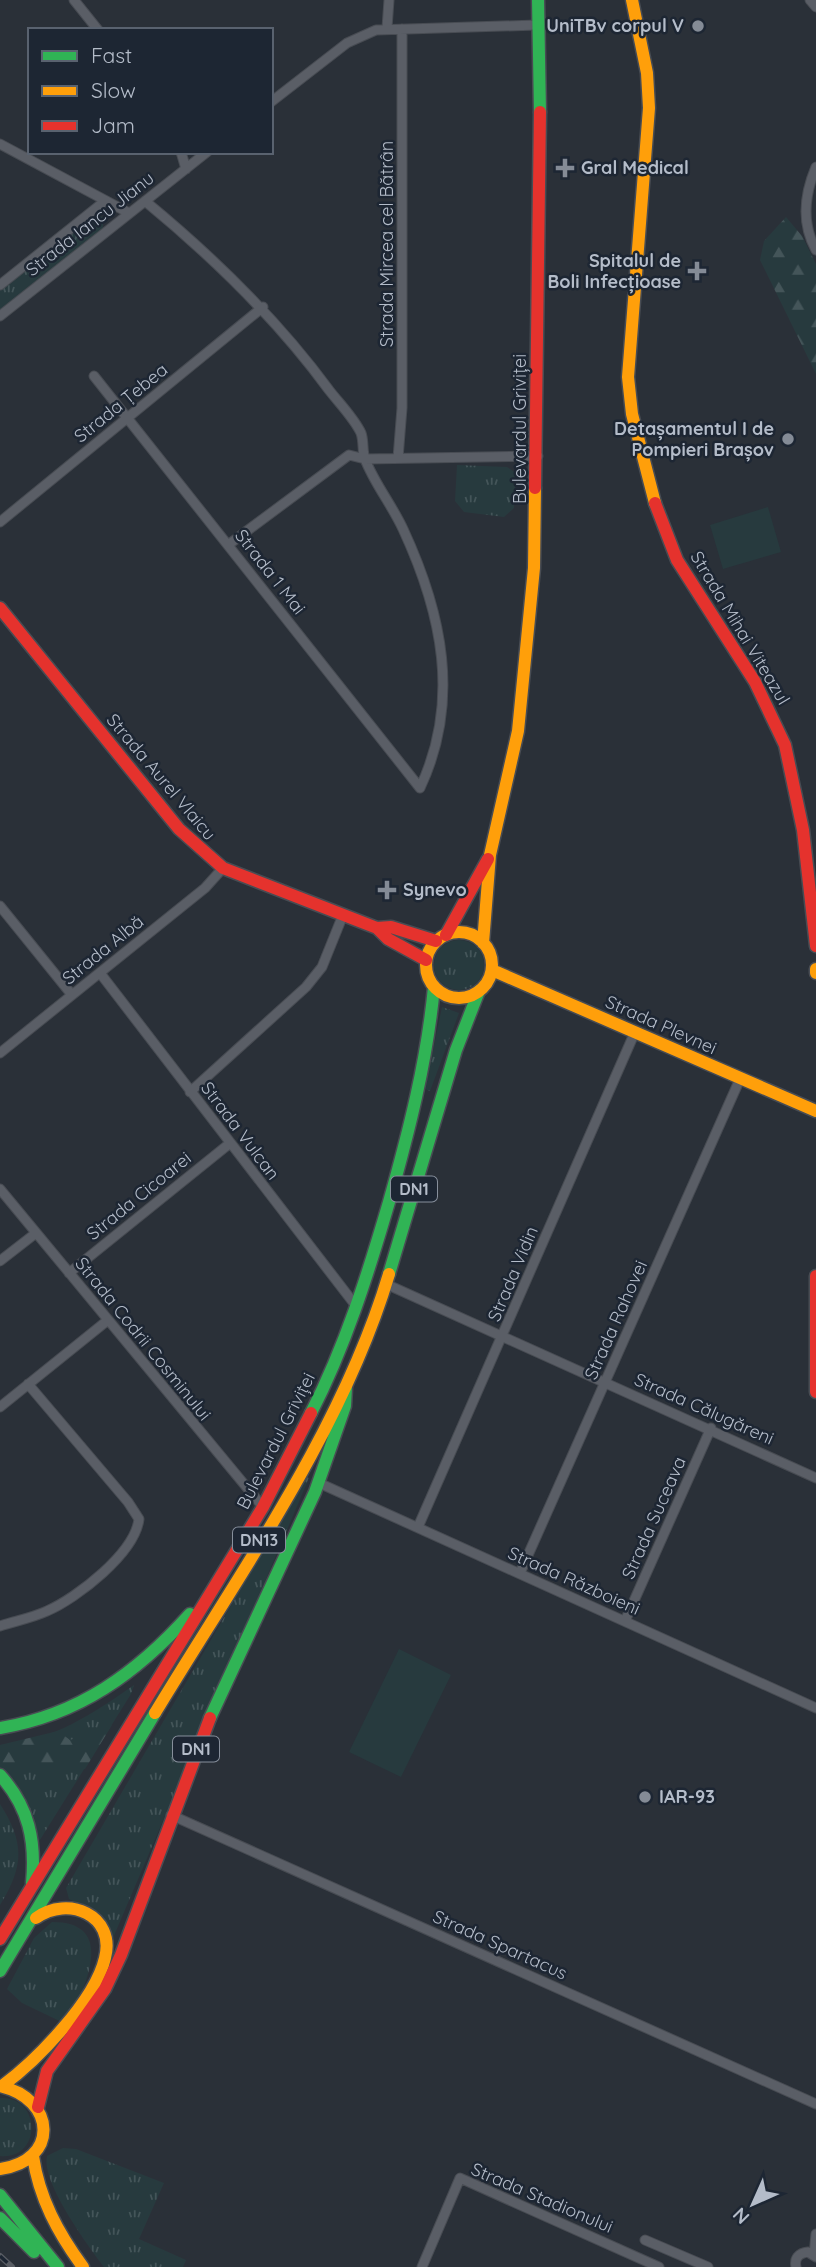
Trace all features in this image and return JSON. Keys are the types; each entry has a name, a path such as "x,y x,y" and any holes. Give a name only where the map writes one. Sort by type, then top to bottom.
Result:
{"main road":[{"name":"Bulevardul Griviței","path":"483,943 490,855 518,731 527,665 538,456 538,0"},
{"name":"Strada Mihai Viteazul","path":"632,0 647,73 649,108 628,356 632,414 654,497 675,554 686,577 761,692 784,744 793,779 815,904 816,946"},
{"name":"Strada Aurel Vlaicu","path":"0,608 179,829 223,868 377,928 388,939 426,960"},
{"name":"Bulevardul Griviței","path":"441,938 490,855"},
{"name":"Strada Aurel Vlaicu","path":"377,928 391,927 441,938"},
{"path":"426,960 441,938 466,933 483,943 490,956 492,970"},
{"name":"DN1","path":"426,960 427,974 434,987"},
{"name":"DN1","path":"479,991 492,970"},
{"name":"Strada Plevnei","path":"492,970 816,1111"},
{"name":"Bulevardul Griviței","path":"0,1939 263,1507 329,1378 357,1307 419,1091 429,1043 434,987"},
{"path":"434,987 441,993 460,998 479,991"},
{"name":"Bulevardul Griviței","path":"0,1971 293,1485 346,1386 386,1284 456,1050 470,1008 479,991"},
{"path":"816,1276 816,1392"},
{"name":"Bulevardul Griviței","path":"33,2156 44,2133 38,2107 47,2071 112,1976 202,1735 318,1483 345,1406 346,1386"},
{"name":"DN1","path":"0,1728 41,1722 61,1714 128,1674 172,1634 219,1581"},
{"path":"0,1776 23,1802 31,1825 35,1863 32,1890"},
{"path":"1,2086 44,2051 98,1975 107,1949 98,1922 72,1906 58,1905 42,1911 22,1935"},
{"path":"1,2086 23,2091 38,2107"},
{"path":"0,2169 20,2165 33,2156 37,2182 46,2205 83,2267"},
{"path":"0,2195 58,2267"},
{"path":"0,2218 50,2267"}],"street":[{"path":"74,0 96,28"},
{"path":"387,28 389,0"},
{"path":"810,0 816,7"},
{"path":"273,100 347,43 387,28 537,25"},
{"name":"Strada Mircea cel Bătrân","path":"398,458 402,408 402,29"},
{"path":"0,144 130,213"},
{"path":"182,154 186,169"},
{"name":"Strada Iancu Jianu","path":"0,316 204,155"},
{"path":"816,167 810,182 806,221 816,250"},
{"name":"Strada Iancu Jianu","path":"0,285 105,201"},
{"path":"145,201 263,307 306,358 361,433 365,458"},
{"name":"Strada Țebea","path":"0,522 263,307"},
{"name":"Strada 1 Mai","path":"94,376 420,788 440,737 444,695 443,653 432,607 404,530 365,458"},
{"path":"228,545 349,455 365,458 538,456"},
{"name":"Strada Albă","path":"0,1054 205,888 223,868"},
{"path":"0,906 72,995"},
{"path":"190,1092 306,987 327,957 343,915"},
{"name":"Strada Vulcan","path":"100,972 229,1144 357,1307"},
{"name":"Strada Vidin","path":"418,1527 635,1032"},
{"name":"Strada Rahovei","path":"520,1573 740,1079"},
{"name":"Strada Cicoarei","path":"69,1272 229,1144"},
{"name":"Strada Codrii Cosminului","path":"0,1189 263,1507"},
{"path":"0,1261 36,1233"},
{"name":"Strada Călugăreni","path":"386,1284 711,1428 816,1478"},
{"path":"0,1406 108,1320"},
{"path":"0,1626 44,1613 86,1587 133,1541 139,1519 28,1384"},
{"name":"Strada Suceava","path":"625,1621 711,1428"},
{"name":"Strada Războieni","path":"318,1483 816,1708"},
{"name":"Strada Spartacus","path":"171,1815 816,2104"},
{"name":"Strada Stadionului","path":"422,2267 460,2178 659,2267"},
{"path":"794,2266 800,2254 815,2256 816,2234"},
{"path":"645,2240 708,2267"}],"green space":[{"path":"92,215 103,217 103,230 0,312 0,289"},
{"path":"786,217 802,236 816,264 816,374 760,260 764,241"},
{"path":"457,465 507,467 516,473 514,508 504,517 464,512 455,501"},
{"path":"768,507 781,552 723,569 710,525"},
{"path":"459,940 477,947 484,965 477,983 459,990 441,983 434,965 441,947"},
{"path":"442,1007 459,1013 430,1091 425,1089"},
{"path":"306,1477 309,1478 110,1945 81,1905 69,1899 66,1888"},
{"path":"399,1649 451,1675 401,1777 349,1752"},
{"path":"134,1685 131,1694 38,1843 0,1771 0,1745 19,1743 54,1732 103,1706"},
{"path":"112,1725 85,1769 16,1763 0,1771 0,1745 58,1731 70,1740"},
{"path":"0,1804 14,1831 18,1854 14,1878 0,1905"},
{"path":"52,1922 73,1925 85,1933 91,1946 87,1977 68,2025 22,2003 7,1989 34,1938"},
{"path":"0,2098 14,2100 24,2107 30,2117 30,2139 24,2148 14,2155 0,2156"},
{"path":"63,2148 76,2149 164,2183 139,2239 186,2260 183,2267 104,2267 67,2213 51,2181 47,2156"}],"railway":[{"path":"0,2256 12,2267"}],"traffic: fast":[{"path":"538,0 540,112"},
{"path":"311,1413 355,1310 389,1202 416,1096 434,987"},
{"path":"389,1274 456,1050 479,991"},
{"path":"210,1718 315,1492 345,1406 346,1388"},
{"path":"0,1728 56,1713 105,1688 149,1655 190,1614"},
{"path":"0,1971 155,1713"},
{"path":"0,1775 18,1799 28,1825 33,1853 32,1883"},
{"path":"0,2195 58,2267"},
{"path":"0,2218 34,2252"}],"traffic: slow":[{"path":"632,0 647,73 649,108 628,377 632,414 655,503"},
{"path":"483,943 490,855 518,731 534,568 535,488"},
{"path":"459,932 482,942 492,965 482,988 459,998 436,988 426,965 436,942 459,932"},
{"path":"492,970 816,1111"},
{"path":"155,1713 254,1554 316,1445 369,1332 389,1274"},
{"path":"2,2086 31,2062 77,2011 99,1975 105,1958 107,1943 103,1930 87,1913 62,1908 36,1918"},
{"path":"0,2086 19,2093 32,2103 41,2116 43,2129 41,2143 33,2154 19,2164 0,2169"},
{"path":"33,2156 45,2201 65,2241 83,2267"}],"traffic: jam":[{"path":"535,488 540,112"},
{"path":"655,503 677,560 755,682 785,745 803,830 816,946"},
{"path":"0,608 179,829 223,868 377,928 388,939 426,960"},
{"path":"446,935 488,859"},
{"path":"377,928 391,927 436,941"},
{"path":"816,1276 816,1392"},
{"path":"0,1939 263,1507 311,1413"},
{"path":"38,2107 47,2071 105,1989 121,1955 210,1718"}],"place":[{"name":"UniTBv corpul V","path":"698,26"},
{"name":"Gral Medical","path":"565,168"},
{"name":"Spitalul de Boli Infecțioase","path":"697,271"},
{"name":"Detașamentul I de Pompieri Brașov","path":"788,439"},
{"name":"Synevo","path":"387,890"},
{"name":"IAR-93","path":"645,1797"}]}
